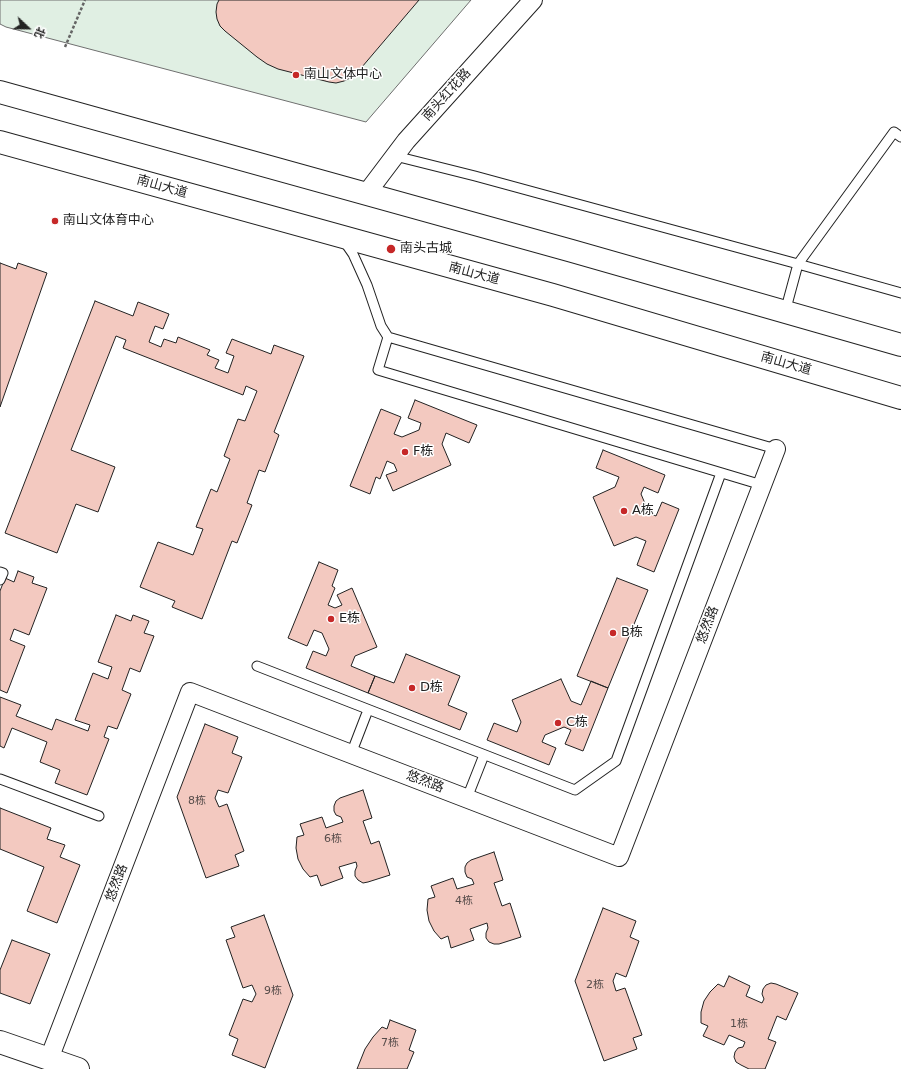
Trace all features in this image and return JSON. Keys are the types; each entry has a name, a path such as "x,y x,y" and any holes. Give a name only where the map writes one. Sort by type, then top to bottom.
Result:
{"main road":[{"path":"0,92 901,345"},
{"name":"南山大道","path":"0,142 553,296 901,398"},
{"path":"0,1042 78,1069"}],"street":[{"name":"南头红花路","path":"366,194 406,141 533,0"},
{"name":"悠然路","path":"49,1059 190,692 619,857 776,449"}],"lane":[{"path":"784,312 798,264 894,132 901,137"},
{"path":"395,156 483,178 901,292"},
{"path":"341,237 353,254 367,285 381,326 388,337 776,449"},
{"path":"388,337 378,370 762,485"},
{"path":"257,666 575,790 616,761 721,473"},
{"path":"0,572 3,573 0,580"},
{"path":"351,754 368,710"},
{"path":"467,798 484,755"},
{"path":"0,780 99,816"}],"path":[{"path":"65,47 85,0"}],"green space":[{"name":"南山文体中心","path":"0,0 471,0 366,122 6,27 0,24"}],"building":[{"path":"219,0 419,0 356,74 344,81 336,83 278,69 257,57 220,26 216,12"},
{"path":"0,263 16,269 18,263 47,273 0,407"},
{"path":"95,301 133,316 138,302 169,314 163,329 155,326 149,342 161,347 164,339 176,343 178,337 210,350 207,355 219,360 215,368 228,373 234,356 226,353 232,339 271,354 274,345 304,356 274,432 279,435 265,472 259,470 247,503 252,505 237,543 232,541 202,619 172,607 175,601 140,587 158,542 193,555 203,529 196,527 211,489 217,492 230,459 224,456 238,419 245,421 257,391 246,386 243,395 123,348 126,340 116,336 71,450 115,467 98,512 76,504 57,553 5,533"},
{"name":"F栋","path":"415,400 477,425 469,443 446,433 442,444 451,465 393,491 386,475 397,471 394,464 387,461 380,479 376,477 370,494 350,486 381,409 401,417 394,434 402,437 419,430 421,423 408,418"},
{"name":"A栋","path":"603,450 665,475 658,493 644,487 641,494 649,513 656,516 662,502 679,509 654,572 637,565 646,541 636,537 614,546 593,497 615,487 619,477 596,468"},
{"name":"E栋","path":"319,562 338,570 332,586 335,588 328,605 335,608 342,605 337,595 352,588 377,647 355,656 351,666 375,676 368,693 306,668 313,651 326,656 329,649 322,633 314,630 307,646 288,638"},
{"path":"18,571 34,577 32,583 47,588 29,635 14,629 10,640 25,646 7,693 0,690 0,591 5,578 14,582"},
{"name":"B栋","path":"617,578 648,590 608,688 577,676"},
{"path":"116,615 131,621 133,615 149,621 144,633 154,636 140,672 130,668 122,690 131,694 117,729 108,726 104,737 109,739 87,795 55,783 60,770 40,762 47,742 12,728 4,748 0,746 0,697 21,705 16,716 52,730 56,719 88,731 90,725 75,720 93,673 108,679 112,667 98,662"},
{"name":"D栋","path":"406,654 460,676 448,705 467,713 460,730 368,693 375,676 394,683"},
{"name":"C栋","path":"561,679 571,701 581,705 591,681 608,688 583,751 565,744 571,730 564,727 545,735 542,742 556,748 549,765 487,740 494,723 517,732 521,722 512,700"},
{"path":"205,724 238,737 232,753 242,757 228,793 218,790 215,798 219,807 227,804 244,851 235,855 239,866 206,878 177,797"},
{"path":"363,790 372,818 363,821 371,844 379,841 390,875 363,883 355,876 357,866 356,862 339,867 343,878 321,886 317,875 310,877 303,869 298,859 296,848 297,837 304,835 300,824 322,817 326,828 343,822 341,817 336,815 334,811 336,801 340,798"},
{"path":"0,808 51,828 47,839 65,845 60,857 80,865 57,923 27,911 44,867 0,849"},
{"path":"494,852 503,880 494,883 502,906 510,903 521,937 499,944 489,942 486,938 488,928 487,923 470,929 474,940 451,948 448,936 441,939 434,931 429,921 427,910 428,899 435,897 431,886 453,878 457,889 474,884 472,879 467,877 465,872 467,863 471,860"},
{"path":"603,908 636,921 630,937 639,941 626,977 616,973 613,981 616,991 625,988 642,1035 633,1038 637,1049 604,1061 575,981"},
{"path":"264,915 293,995 265,1068 232,1055 238,1039 229,1035 243,999 252,1002 256,994 252,985 243,988 226,940 235,937 231,927"},
{"path":"12,940 50,954 30,1004 0,993 0,970"},
{"path":"729,976 750,986 746,996 762,1003 764,999 762,994 763,989 766,985 771,983 798,993 786,1020 777,1016 768,1039 776,1042 765,1069 749,1069 736,1062 734,1057 735,1052 738,1048 743,1047 745,1042 729,1035 724,1045 703,1036 708,1026 701,1023 701,1012 704,1001 718,984 724,987"},
{"path":"390,1020 416,1030 409,1050 414,1052 407,1069 357,1069 365,1049 373,1037 382,1027 387,1029"}],"place":[{"name":"南山文体中心","path":"296,75"},
{"name":"南山文体育中心","path":"55,221"},
{"name":"南头古城","path":"391,249"},
{"name":"F栋","path":"405,452"},
{"name":"A栋","path":"624,511"},
{"name":"E栋","path":"331,619"},
{"name":"B栋","path":"613,633"},
{"name":"D栋","path":"412,688"},
{"name":"C栋","path":"558,723"}]}
